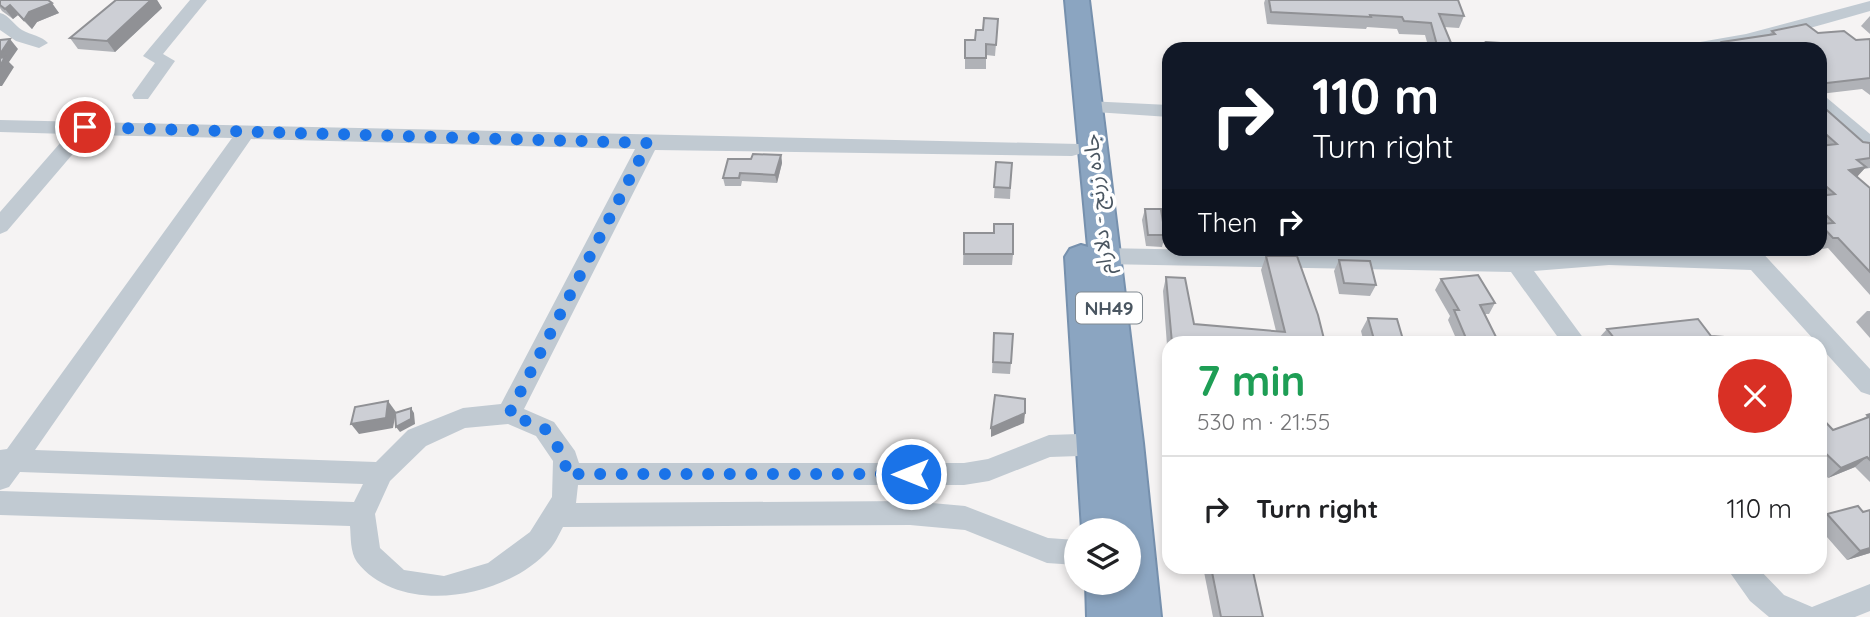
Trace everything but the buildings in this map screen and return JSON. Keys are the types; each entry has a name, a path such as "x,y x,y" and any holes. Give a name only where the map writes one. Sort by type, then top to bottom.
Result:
{"highway":[{"name":"جاده زرنج - دلارام","path":"1060,0 1072,149 1118,518"},
{"name":"جاده زرنج - دلارام","path":"1077,0 1103,256 1111,444 1103,518"},
{"name":"جاده زرنج - دلارام","path":"1108,617 1114,595"},
{"name":"جاده زرنج - دلارام","path":"1133,595 1140,617"}],"street":[{"path":"141,94 166,61 152,56 200,0"},
{"path":"1759,42 1870,6"},
{"path":"0,18 5,26 21,37 39,43"},
{"path":"1087,107 1162,111"},
{"path":"1827,108 1870,145"},
{"path":"0,126 648,143 1072,149"},
{"path":"0,226 85,127"},
{"path":"4,467 247,131"},
{"path":"509,414 648,143"},
{"path":"1103,256 1517,264 1609,257 1680,256"},
{"path":"1752,256 1825,336"},
{"path":"1517,264 1570,336"},
{"path":"1827,339 1870,386"},
{"path":"509,414 545,429 566,459 565,499 540,541 496,574 444,589 397,582 367,554 362,514 381,472 417,438 463,418 509,414"},
{"path":"565,474 964,474 989,470 1049,446 1111,444"},
{"path":"4,467 381,472"},
{"path":"0,503 362,514"},
{"path":"555,515 910,513 965,519 994,527 1046,550 1064,551"},
{"path":"1745,574 1761,596 1784,612 1803,617"},
{"path":"1821,617 1870,597"}],"route":[{"path":"85,127 648,143 509,414 545,429 566,459 565,474 911,474"}]}
